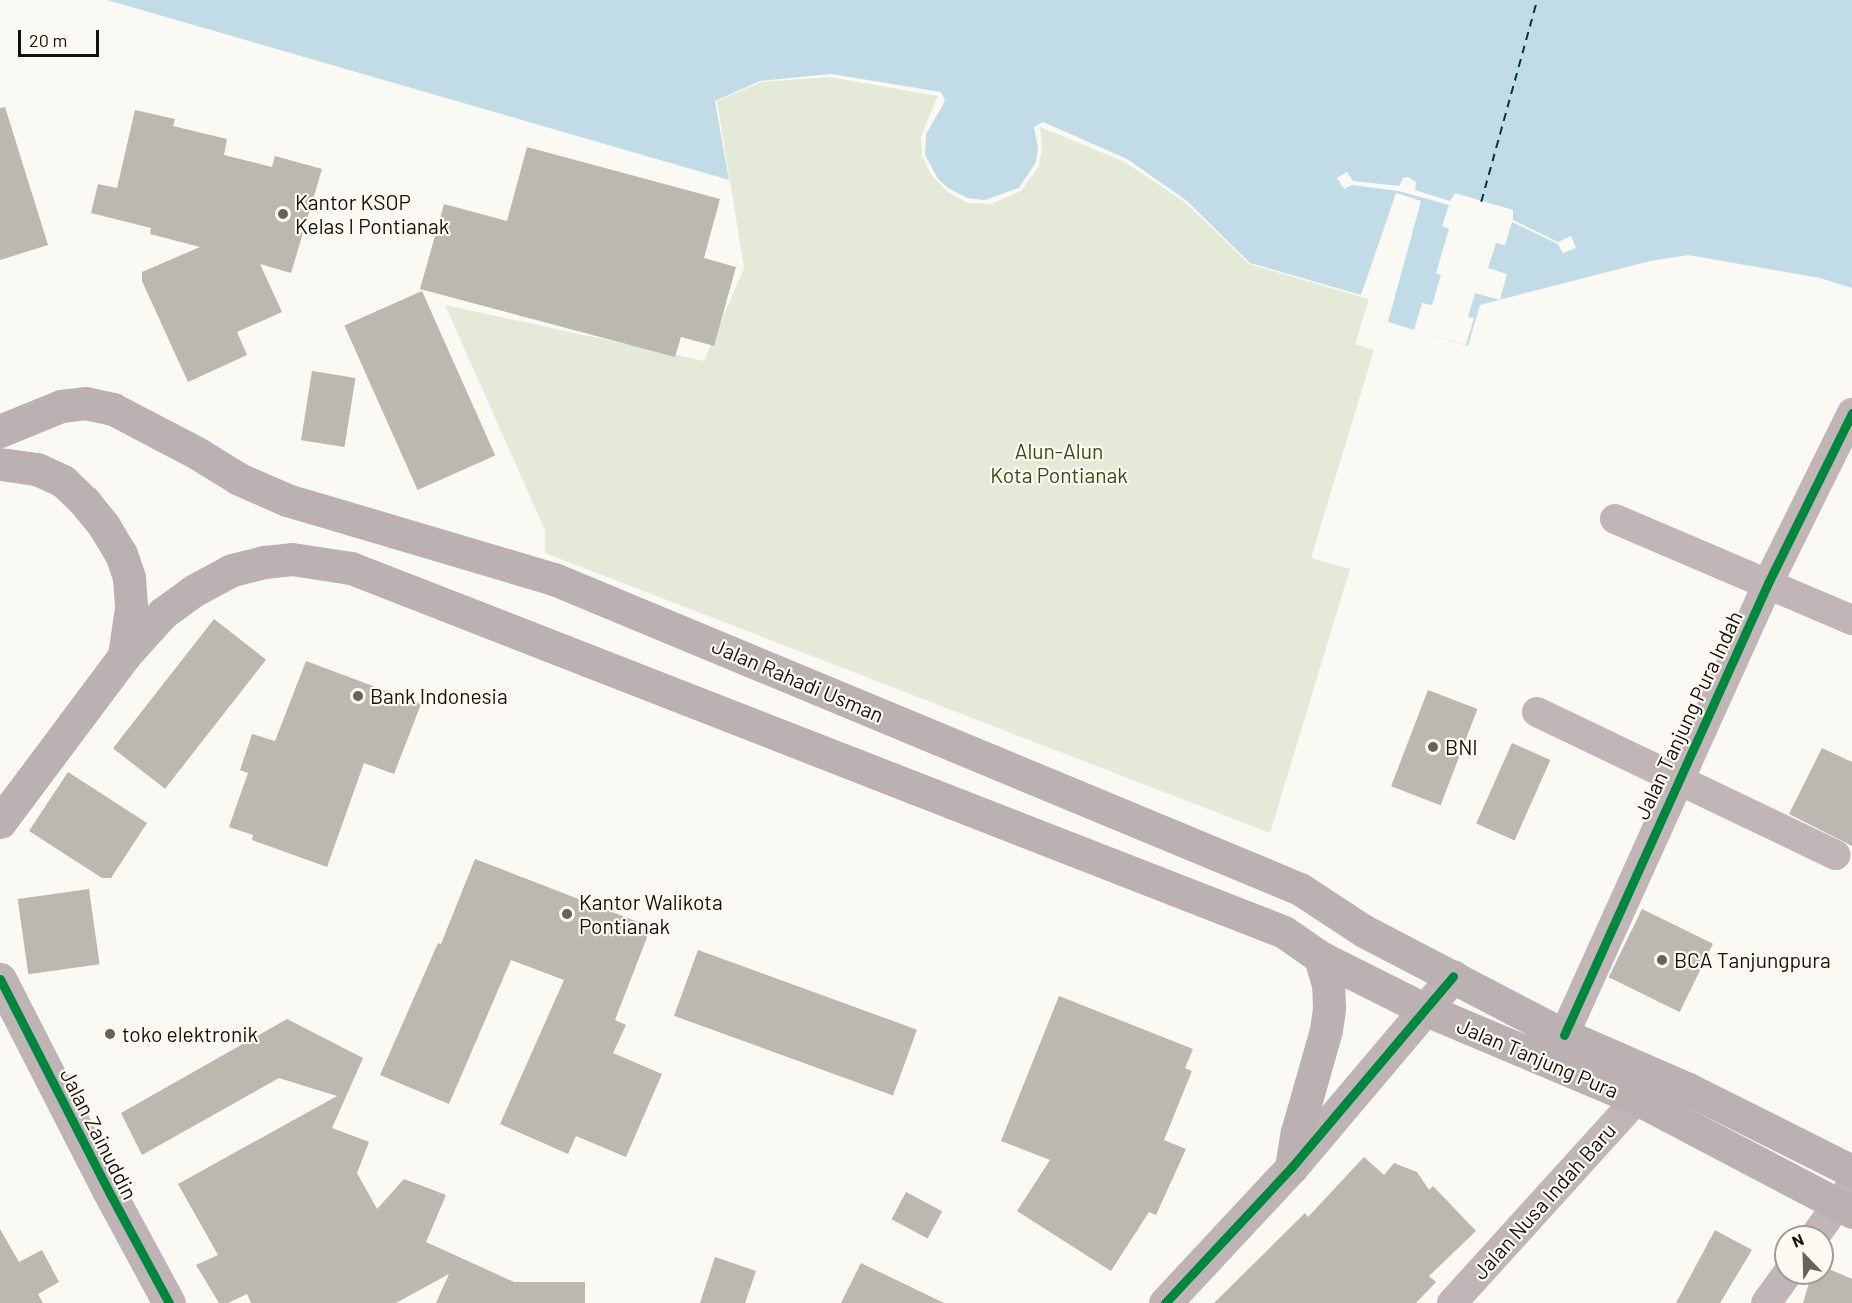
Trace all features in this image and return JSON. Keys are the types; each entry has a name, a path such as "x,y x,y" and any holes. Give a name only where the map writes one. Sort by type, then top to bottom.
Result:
{"highway":[{"name":"Jalan Rahadi Usman","path":"0,431 61,406 85,403 113,409 197,453 239,479 287,500 554,579 1300,889"},
{"path":"0,464 37,469 63,482 84,501 104,526 121,554 129,577 131,608 124,656 0,822"},
{"name":"Jalan Tanjung Pura","path":"124,656 164,613 193,591 232,570 264,562 292,559 351,568 1284,932 1320,957 1424,1009 1637,1099 1847,1200"},
{"name":"Jalan Tanjung Pura","path":"1300,889 1364,931 1564,1035 1688,1089 1852,1171"},
{"path":"1291,1168 1297,1132 1326,1030 1329,1008 1328,985 1320,957"}],"street":[{"name":"Jalan Tanjung Pura Indah","path":"1564,1035 1678,778 1768,583 1852,413"},
{"path":"1615,519 1852,620"},
{"path":"1537,712 1834,855"},
{"path":"1166,1303 1291,1168 1453,976"},
{"name":"Jalan Zainuddin","path":"0,979 109,1192 170,1303"},
{"name":"Jalan Nusa Indah Baru","path":"1452,1303 1637,1099"},
{"path":"1825,1225 1847,1200"},
{"path":"1766,1303 1779,1285"}],"green space":[{"name":"Alun-Alun Kota Pontianak","path":"829,77 938,96 921,136 922,156 932,176 948,192 968,203 991,204 1021,191 1039,166 1042,148 1040,127 1125,162 1186,203 1249,264 1369,299 1355,344 1374,350 1311,558 1350,569 1270,833 545,553 545,530 445,305 704,361 744,268 717,101 761,82"}],"water":[{"path":"107,0 1852,0 1852,288 1820,278 1688,255 1650,261 1480,305 1468,346 1388,322 1421,201 1396,193 1361,295 1250,263 1187,201 1127,159 1043,122 1034,127 1038,148 1036,162 1019,188 985,200 967,198 948,188 938,179 925,155 926,134 945,101 941,92 831,74 760,81 715,101 729,180"}],"pier":[{"path":"1347,172 1353,181 1399,186 1403,178 1408,177 1416,182 1415,190 1450,201 1455,193 1513,210 1513,220 1558,242 1571,236 1576,248 1563,253 1558,244 1512,222 1505,245 1496,243 1488,268 1507,274 1500,300 1475,293 1468,317 1474,318 1466,345 1414,330 1422,303 1432,305 1441,275 1436,273 1449,229 1442,226 1449,205 1399,191 1352,185 1344,189 1337,178"}],"building":[{"path":"5,107 48,245 0,260 0,108"},
{"path":"135,110 175,119 173,126 227,139 224,155 272,167 275,156 322,169 291,273 260,264 282,312 237,332 247,355 188,382 142,281 142,272 200,247 150,234 151,228 91,213 98,184 117,188"},
{"path":"527,147 720,199 704,258 736,267 714,346 681,337 675,357 420,289 444,204 507,221"},
{"path":"422,291 495,455 418,490 344,326"},
{"path":"312,371 355,378 345,447 301,440"},
{"path":"214,619 266,660 165,789 113,748"},
{"path":"306,661 421,704 394,774 364,763 327,867 252,840 253,835 229,827 248,773 240,770 252,734 275,741"},
{"name":"BNI","path":"1428,690 1477,709 1441,805 1391,786"},
{"path":"1512,743 1550,760 1515,840 1476,823"},
{"path":"1822,748 1852,762 1852,846 1789,814"},
{"path":"68,772 147,823 111,878 102,878 29,831"},
{"path":"475,859 651,927 615,1020 626,1025 613,1053 662,1074 626,1157 576,1136 568,1154 500,1124 564,980 511,960 449,1104 380,1075 438,943 441,944"},
{"path":"89,889 100,964 28,974 18,899"},
{"name":"BCA Tanjungpura","path":"1642,909 1713,944 1680,1012 1609,977"},
{"path":"698,950 917,1030 893,1095 674,1016"},
{"path":"1059,996 1193,1049 1185,1068 1192,1071 1164,1140 1186,1149 1156,1215 1149,1212 1111,1271 1017,1211 1050,1160 1001,1141"},
{"path":"287,1019 363,1058 332,1128 369,1142 357,1173 377,1209 404,1179 446,1195 426,1242 514,1282 585,1282 585,1303 436,1303 449,1274 396,1303 251,1303 247,1294 228,1303 219,1303 196,1265 218,1255 178,1184 337,1096 279,1078 142,1155 121,1113"},
{"path":"1364,1157 1384,1175 1394,1163 1417,1172 1429,1190 1433,1186 1476,1231 1429,1276 1436,1282 1416,1303 1214,1303 1305,1213 1308,1217"},
{"path":"906,1192 942,1211 928,1239 891,1219"},
{"path":"0,1229 19,1262 42,1250 59,1282 38,1294 43,1303 0,1303"},
{"path":"1715,1230 1752,1250 1720,1303 1676,1303"},
{"path":"715,1257 756,1271 745,1303 700,1303"},
{"path":"861,1263 944,1303 841,1303"},
{"path":"1834,1271 1852,1279 1852,1303 1803,1303 1808,1285 1834,1285"}],"ferry route":[{"path":"1481,202 1537,0"}],"cycle path":[{"path":"1564,1035 1768,583 1852,413"},
{"path":"1165,1303 1291,1168 1453,976"},
{"path":"0,979 109,1192 169,1303"}],"place":[{"name":"Kantor KSOP Kelas I Pontianak","path":"283,214"},
{"name":"Bank Indonesia","path":"358,696"},
{"name":"BNI","path":"1433,747"},
{"name":"Kantor Walikota Pontianak","path":"567,914"},
{"name":"BCA Tanjungpura","path":"1662,960"},
{"name":"toko elektronik","path":"110,1034"}]}
